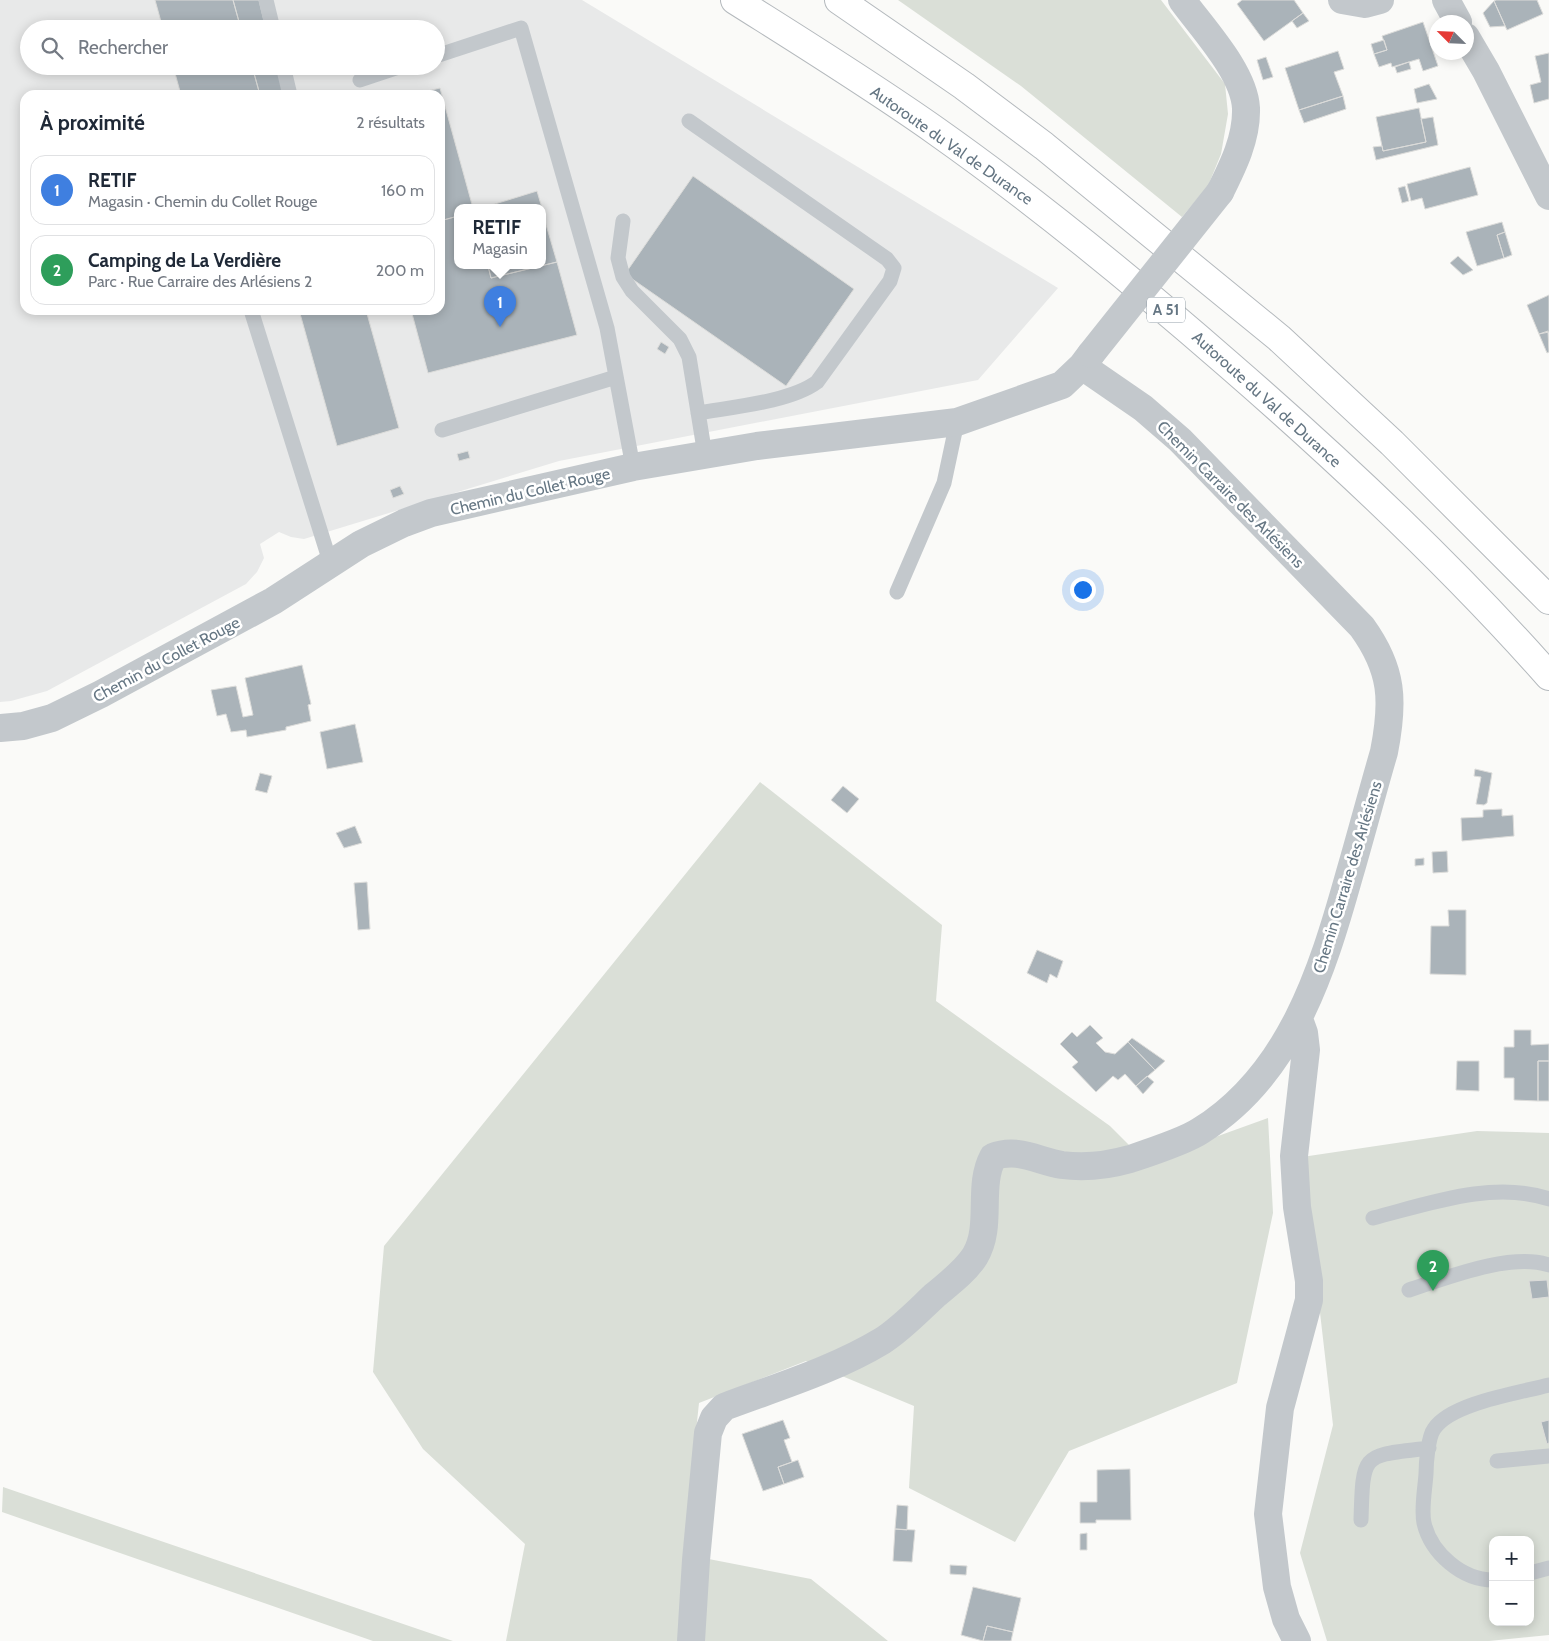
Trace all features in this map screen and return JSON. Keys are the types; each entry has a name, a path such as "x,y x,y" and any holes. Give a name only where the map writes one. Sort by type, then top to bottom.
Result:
{"highway":[{"name":"Autoroute du Val de Durance","path":"735,0 936,131 1056,220 1173,316 1288,416 1389,510 1457,576 1549,676"},
{"path":"839,0 964,86 1044,146 1279,338 1392,444 1549,600"}],"street":[{"name":"Chemin du Collet Rouge","path":"0,728 23,726 52,718 102,694 273,600 362,544 404,523 431,513 633,467 757,446 957,422 1062,385 1086,360 1220,192 1237,158 1246,107 1236,75 1182,0"},
{"path":"1342,0 1365,4 1380,0"},
{"path":"1446,0 1454,15"},
{"path":"1474,51 1549,196"},
{"name":"Chemin Carraire des Arlésiens","path":"691,1641 696,1560 708,1433 714,1418 724,1407 850,1359 876,1344 962,1272 975,1256 984,1232 985,1180 987,1167 993,1156 1005,1152 1017,1152 1040,1161 1064,1166 1093,1166 1130,1159 1199,1132 1247,1094 1274,1060 1299,1019 1329,948 1384,752 1390,702 1389,681 1384,664 1375,645 1362,628 1180,440 1086,360"},
{"path":"1297,1641 1286,1619 1277,1588 1268,1514 1280,1408 1309,1300 1309,1281 1297,1207 1294,1156 1306,1050 1304,1034 1299,1019"}],"lane":[{"path":"266,0 271,20"},
{"path":"445,53 521,28 607,328 633,467"},
{"path":"285,75 289,90"},
{"path":"360,80 375,75"},
{"path":"689,121 887,259 894,268 890,280 817,382 806,390 790,396 698,413"},
{"path":"623,221 618,258 623,277 632,291 680,339 689,357 705,455"},
{"path":"253,315 330,565"},
{"path":"442,430 616,377"},
{"path":"897,592 944,483 957,422"},
{"path":"1373,1218 1442,1201 1493,1192 1529,1193 1549,1199"},
{"path":"1409,1290 1480,1267 1517,1263 1549,1265"},
{"path":"1489,1579 1474,1577 1454,1567 1436,1548 1424,1523 1426,1464 1433,1430 1455,1411 1549,1385"},
{"path":"1361,1520 1362,1474 1368,1462 1380,1454 1429,1448"},
{"path":"1497,1461 1549,1456"},
{"path":"1534,1572 1549,1568"}],"shaded area":[{"path":"0,0 582,0 1058,288 978,380 559,461 304,539 291,537 279,532 260,544 264,558 257,572 246,584 47,691 11,701 0,702"},
{"path":"898,0 1161,0 1225,84 1228,114 1221,154 1208,186 1182,217 1021,86"},
{"path":"760,782 942,925 936,1001 1110,1126 1146,1162 1268,1118 1273,1213 1237,1383 1069,1451 1015,1542 909,1488 914,1406 806,1361 699,1403 683,1554 811,1579 888,1641 506,1641 525,1544 423,1449 373,1372 384,1246"},
{"path":"1477,1131 1549,1133 1549,1635 1489,1641 1327,1641 1300,1553 1333,1425 1302,1157"},
{"path":"3,1487 453,1641 373,1641 2,1512"}],"building":[{"path":"155,0 233,0 239,20 161,20"},
{"path":"233,0 259,0 264,20 239,20"},
{"path":"1242,0 1294,0 1303,13 1264,41 1237,4"},
{"path":"1537,0 1543,14 1507,30 1494,1"},
{"path":"1494,1 1505,26 1490,27 1483,13"},
{"path":"1303,13 1309,21 1297,28 1292,21"},
{"path":"1423,22 1429,40 1429,60 1436,60 1438,66 1423,71 1419,59 1392,67 1391,63 1379,67 1374,54 1387,50 1382,36"},
{"path":"1384,40 1387,50 1374,54 1371,44"},
{"path":"1338,51 1344,69 1334,72 1343,96 1299,110 1285,68"},
{"path":"1549,53 1549,99 1534,103 1530,85 1541,82 1535,56"},
{"path":"1266,57 1273,77 1263,80 1257,60"},
{"path":"1409,62 1411,69 1397,73 1395,67"},
{"path":"175,75 254,75 259,90 180,90"},
{"path":"254,75 279,75 283,90 259,90"},
{"path":"1429,84 1437,99 1417,103 1414,89"},
{"path":"1343,96 1346,109 1304,123 1299,110"},
{"path":"445,106 472,204 454,204 454,217 445,220"},
{"path":"1419,108 1426,142 1383,151 1376,117"},
{"path":"1433,117 1438,145 1376,160 1373,147 1382,146 1383,151 1426,142 1421,119"},
{"path":"1470,167 1478,195 1425,209 1422,198 1411,201 1407,184"},
{"path":"693,176 854,289 786,386 625,274"},
{"path":"1405,186 1409,201 1402,203 1398,188"},
{"path":"537,191 541,204 495,204"},
{"path":"454,217 454,269 489,269 491,278 528,269 546,269 546,265 557,262 577,335 428,373 412,315 445,315 445,220"},
{"path":"1502,222 1505,232 1497,235 1504,258 1477,266 1466,232"},
{"path":"546,225 557,262 546,265"},
{"path":"1505,232 1512,255 1504,258 1497,235"},
{"path":"1458,256 1473,270 1463,275 1450,263"},
{"path":"489,269 528,269 491,278"},
{"path":"1549,295 1549,332 1539,334 1527,305"},
{"path":"300,315 367,315 399,428 337,446"},
{"path":"1548,331 1549,352 1547,353 1539,334"},
{"path":"661,342 669,347 665,354 657,349"},
{"path":"468,451 470,458 459,461 457,454"},
{"path":"400,486 404,494 393,498 390,490"},
{"path":"302,665 311,704 308,705 311,721 286,727 286,730 247,737 246,730 231,732 226,714 217,716 211,690 236,686 243,717 253,715 245,678"},
{"path":"355,724 363,762 327,769 320,732"},
{"path":"1475,769 1492,773 1487,803 1484,805 1476,804 1481,777 1474,776"},
{"path":"260,773 272,776 267,793 255,790"},
{"path":"843,786 859,799 847,813 831,800"},
{"path":"1502,809 1502,816 1513,815 1514,836 1462,841 1461,818 1483,817 1483,810"},
{"path":"355,826 362,843 344,848 336,833"},
{"path":"1447,851 1448,872 1433,873 1432,852"},
{"path":"1424,858 1424,865 1415,866 1415,859"},
{"path":"367,882 370,929 358,930 354,883"},
{"path":"1448,910 1466,910 1466,975 1430,974 1431,926 1449,926"},
{"path":"1037,950 1063,961 1057,978 1050,974 1047,983 1027,973"},
{"path":"1090,1025 1103,1038 1096,1043 1105,1052 1115,1054 1128,1042 1155,1070 1136,1086 1125,1074 1118,1080 1113,1076 1096,1092 1072,1067 1078,1062 1060,1044 1072,1032 1077,1037"},
{"path":"1514,1030 1531,1030 1531,1045 1549,1044 1549,1061 1538,1061 1538,1101 1514,1100 1514,1078 1504,1078 1504,1047 1514,1047"},
{"path":"1132,1038 1165,1061 1155,1070 1128,1042"},
{"path":"1457,1061 1479,1061 1479,1091 1456,1090"},
{"path":"1538,1061 1549,1061 1549,1101 1538,1101"},
{"path":"1147,1076 1154,1082 1143,1094 1136,1086"},
{"path":"1547,1280 1549,1297 1532,1299 1529,1281"},
{"path":"783,1420 790,1438 784,1440 792,1462 778,1467 784,1484 763,1491 742,1434"},
{"path":"1549,1420 1549,1443 1547,1444 1541,1422"},
{"path":"798,1460 804,1477 784,1484 778,1467"},
{"path":"1130,1469 1131,1520 1096,1520 1096,1523 1080,1523 1080,1502 1097,1502 1097,1470"},
{"path":"897,1505 908,1506 907,1530 895,1529"},
{"path":"895,1529 915,1530 912,1562 893,1561"},
{"path":"1087,1533 1087,1550 1080,1550 1080,1534"},
{"path":"950,1565 967,1566 966,1575 950,1574"},
{"path":"973,1587 1021,1598 1013,1632 987,1626 983,1641 961,1635"},
{"path":"987,1626 1013,1632 1011,1641 983,1641"}],"place":[{"name":"RETIF","path":"500,327"},
{"name":"Camping de La Verdière","path":"1433,1291"}]}
